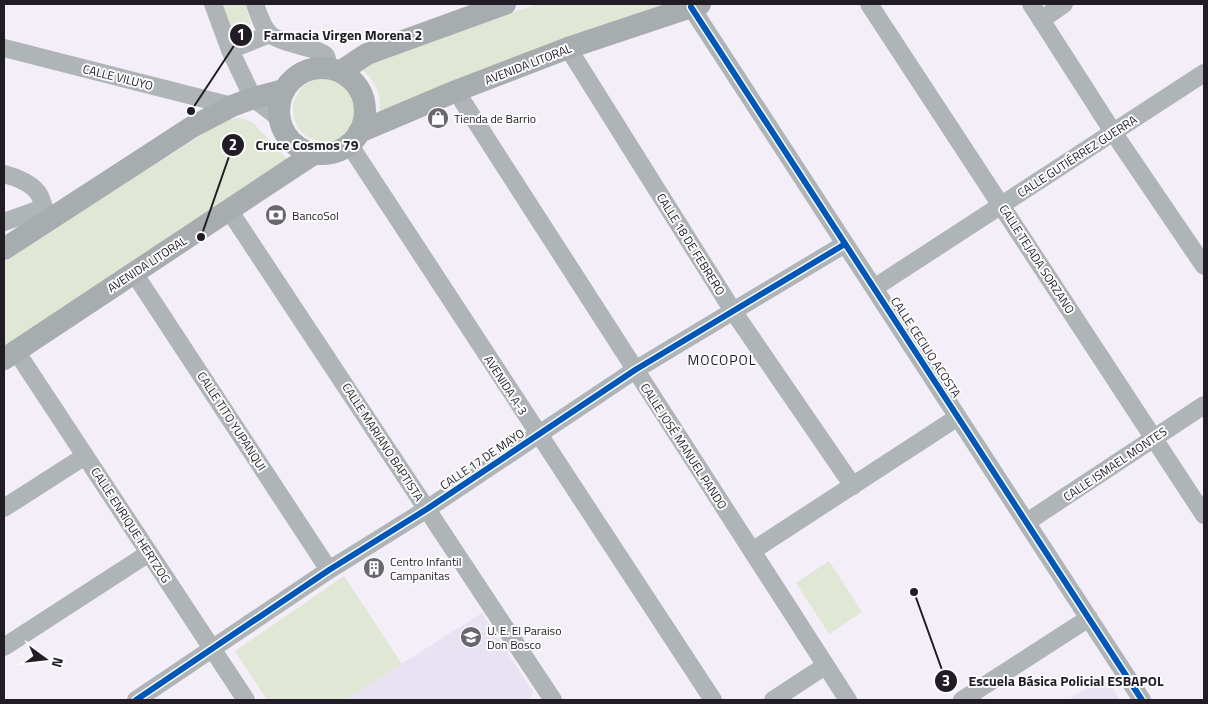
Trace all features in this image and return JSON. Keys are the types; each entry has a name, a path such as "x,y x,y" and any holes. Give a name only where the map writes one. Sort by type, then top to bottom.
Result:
{"main road":[{"path":"334,70 367,54 504,4"},
{"name":"AVENIDA LITORAL","path":"354,138 456,91 568,48 696,5"},
{"path":"313,68 334,70 353,81 362,95 365,112 362,124 354,138 333,153 315,153 301,149 290,140 282,128 279,118 279,104 284,90 289,82 300,73 313,68"},
{"path":"4,249 46,213 192,127 232,106 284,90"},
{"name":"AVENIDA LITORAL","path":"10,355 315,153"}],"street":[{"path":"213,4 230,50 253,98 279,118"},
{"path":"255,4 261,22 270,34 290,44 318,51 325,56 334,70"},
{"name":"CALLE TEJADA SORZANO","path":"869,4 1204,514"},
{"path":"1031,4 1113,132 1198,244 1204,266"},
{"path":"1041,20 1064,4"},
{"name":"CALLE CECILIO ACOSTA","path":"696,5 845,244 1142,700"},
{"path":"230,50 270,34"},
{"name":"CALLE VILUYO","path":"4,48 232,106"},
{"name":"CALLE 18 DE FEBRERO","path":"568,48 733,311 853,486"},
{"name":"CALLE GUTIÉRREZ GUERRA","path":"874,288 1204,73"},
{"name":"CALLE JOSÉ MANUEL PANDO","path":"456,91 848,700"},
{"name":"AVENIDA A-3","path":"354,138 539,434 713,700"},
{"path":"4,174 28,183 39,195 46,213 4,222"},
{"name":"CALLE MARIANO BAPTISTA","path":"230,210 552,700"},
{"name":"CALLE 17 DE MAYO","path":"136,700 329,570 427,509 635,370 845,244"},
{"name":"CALLE TITO YUPANQUI","path":"134,273 329,570"},
{"name":"CALLE ENRIQUE HERTZOG","path":"10,355 85,456 246,700"},
{"name":"CALLE ISMAEL MONTES","path":"1027,522 1204,405"},
{"path":"752,551 958,417"},
{"path":"4,508 85,456"},
{"path":"4,647 149,552"},
{"path":"962,700 1089,618"},
{"path":"773,700 826,666"}],"shaded area":[{"name":"U. E. El Paraiso Don Bosco","path":"482,613 533,692 530,700 344,700"},
{"path":"1105,676 1120,700 1068,700"}],"green space":[{"path":"221,4 245,4 251,22 249,31 241,35 232,34"},
{"path":"537,4 678,4 379,111 380,98 376,86 359,67"},
{"path":"319,78 331,78 348,87 355,98 357,110 355,122 348,133 331,142 319,142 307,137 298,128 293,116 293,104 298,92 307,83"},
{"path":"237,118 253,123 291,163 4,353 4,262 120,186 226,120"},
{"path":"829,561 862,612 829,634 796,583"},
{"path":"344,576 402,664 344,700 267,700 235,651"}],"cycle path":[{"path":"691,7 1142,700"},
{"path":"136,700 329,570 427,509 635,370 845,244"}],"place":[{"name":"Farmacia Virgen Morena 2","path":"191,111"},
{"name":"Tienda de Barrio","path":"438,118"},
{"name":"BancoSol","path":"276,215"},
{"name":"Cruce Cosmos 79","path":"201,237"},
{"name":"Centro Infantil Campanitas","path":"374,568"},
{"name":"Escuela Básica Policial ESBAPOL","path":"914,592"},
{"name":"U. E. El Paraiso Don Bosco","path":"471,637"}],"district":[{"name":"MOCOPOL","path":"722,359"}]}
